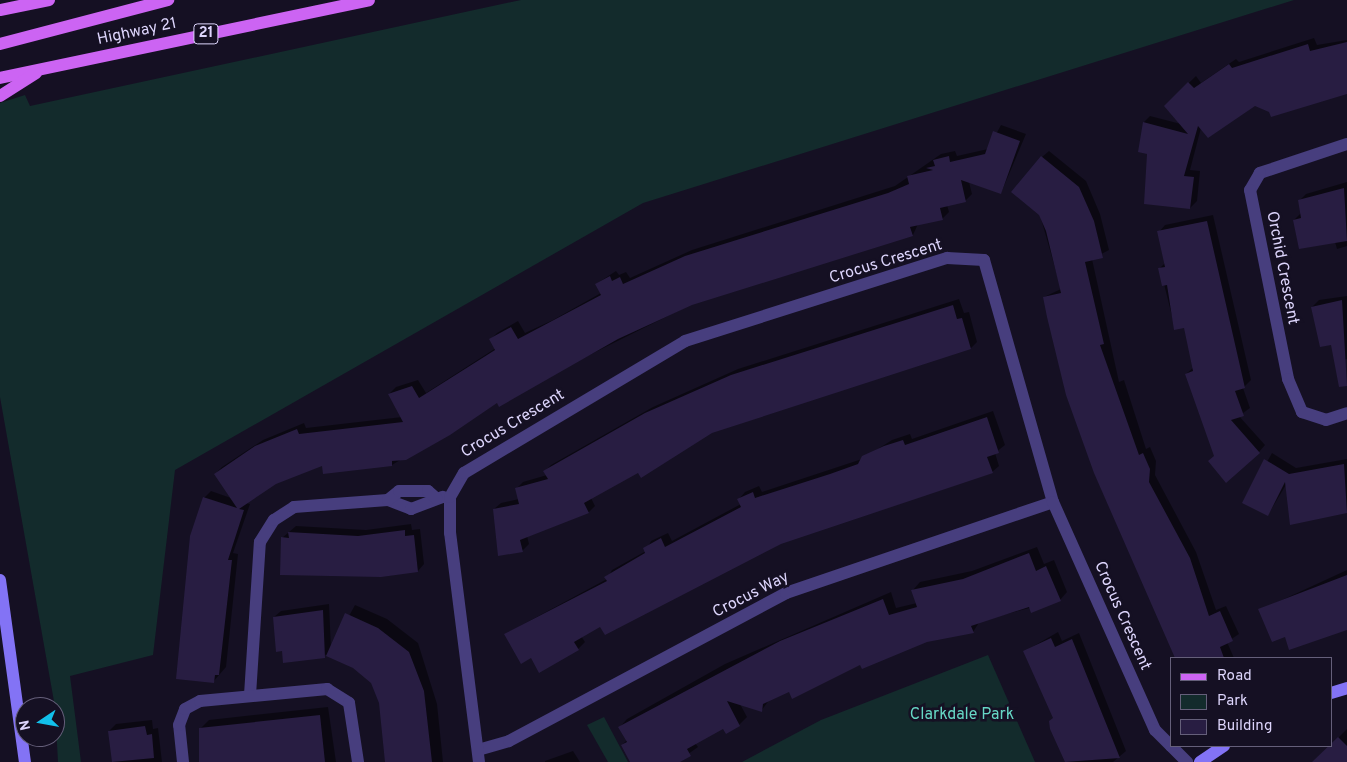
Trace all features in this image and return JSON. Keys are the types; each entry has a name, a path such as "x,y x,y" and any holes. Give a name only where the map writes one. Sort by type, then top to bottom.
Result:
{"main road":[{"path":"0,10 49,0"},
{"path":"0,44 168,0"},
{"name":"Highway 21","path":"0,78 369,0"},
{"path":"0,96 43,69"},
{"path":"0,580 25,762"},
{"path":"1332,693 1347,688"},
{"path":"1200,762 1222,747"}],"street":[{"name":"Orchid Crescent","path":"1347,144 1260,173 1250,190 1295,396 1302,412 1326,420 1347,413"},
{"name":"Crocus Crescent","path":"450,497 464,473 685,341 947,258 984,260 1053,502 1155,730 1170,745"},
{"path":"388,500 399,491 416,489 436,498"},
{"path":"250,695 260,542 274,520 294,507 388,500 411,509 436,498 450,497 450,533 478,756"},
{"name":"Crocus Way","path":"478,756 786,593 1053,502"},
{"path":"183,762 179,725 185,709 200,701 328,689 343,696 352,715 358,762"},
{"name":"Crocus Crescent","path":"1172,747 1187,762"}],"green space":[{"path":"521,0 1294,0 643,203 175,470 153,655 70,676 81,762 58,762 57,747 65,747 65,697 53,697 0,397 0,103 25,95 30,106"},
{"name":"Clarkdale Park","path":"988,655 1035,762 742,762 821,720"},
{"path":"604,717 628,762 608,762 587,725"}],"building":[{"path":"1347,42 1347,94 1271,117 1269,112 1255,106 1208,138 1198,126 1184,176 1194,177 1190,209 1144,204 1147,154 1138,152 1143,122 1188,134 1164,106 1188,82 1194,88 1229,64 1232,68 1308,44 1310,51"},
{"path":"993,131 1020,141 1001,194 961,180 966,202 940,208 943,220 910,227 913,236 692,305 618,339 499,407 497,403 450,435 406,460 392,461 392,466 323,474 322,466 276,484 239,509 244,510 228,560 232,560 219,675 215,675 214,683 176,679 190,536 203,497 237,508 214,474 255,446 297,429 299,434 403,422 388,394 412,386 419,398 495,350 489,339 511,327 518,339 601,295 595,284 610,276 612,281 620,277 623,284 685,256 888,193 909,184 907,176 933,170 926,168 935,166 933,160 949,156 950,162 985,154"},
{"path":"1041,156 1079,187 1094,221 1103,258 1085,262 1104,344 1100,345 1139,455 1143,453 1150,469 1149,482 1190,558 1209,616 1220,611 1233,641 1220,647 1224,657 1175,657 1094,473 1066,395 1043,297 1061,293 1046,231 1039,215 1011,192"},
{"path":"1344,188 1347,241 1299,249 1293,220 1301,218 1298,200"},
{"path":"1207,221 1245,388 1235,391 1244,416 1231,420 1260,453 1226,483 1208,461 1214,456 1185,374 1193,371 1184,328 1174,330 1167,285 1162,286 1158,268 1165,267 1157,231"},
{"path":"1342,300 1347,386 1339,387 1331,345 1320,347 1311,307"},
{"path":"953,305 957,319 962,318 971,349 712,433 641,478 638,473 584,503 589,513 520,540 523,552 498,556 493,509 519,504 515,488 548,479 543,471 645,413 731,375"},
{"path":"987,417 999,453 987,457 993,473 781,544 605,635 600,627 574,642 579,650 539,673 531,658 521,664 504,634 607,581 604,577 645,553 643,548 661,538 665,547 741,507 737,499 753,492 755,498 830,474 858,464 862,456 884,446 903,440 905,445"},
{"path":"1264,459 1289,474 1344,464 1347,513 1290,525 1285,482 1268,516 1242,503"},
{"path":"405,530 405,536 414,535 418,572 381,577 280,575 281,537 289,538 288,532 358,536"},
{"path":"1029,553 1036,571 1046,566 1061,601 1031,613 1029,607 971,626 974,633 927,642 862,669 860,665 792,699 789,692 763,704 762,712 727,701 740,726 726,734 723,729 687,749 691,756 680,762 630,762 621,745 627,742 618,727 780,641 883,599 889,615 917,607 911,590 963,579"},
{"path":"1347,575 1347,630 1289,650 1285,637 1272,642 1258,609"},
{"path":"323,610 325,658 283,663 282,651 276,652 273,617"},
{"path":"345,613 378,628 409,652 424,691 432,762 385,762 379,703 371,683 353,668 326,656"},
{"path":"1051,638 1055,647 1072,639 1120,758 1065,762 1050,729 1049,721 1053,718 1023,651"},
{"path":"320,715 325,762 199,762 199,728"},
{"path":"145,726 147,735 152,734 154,758 112,762 108,731"},
{"path":"1338,737 1347,746 1347,762 1312,762 1328,747 1332,747 1332,743"}]}
